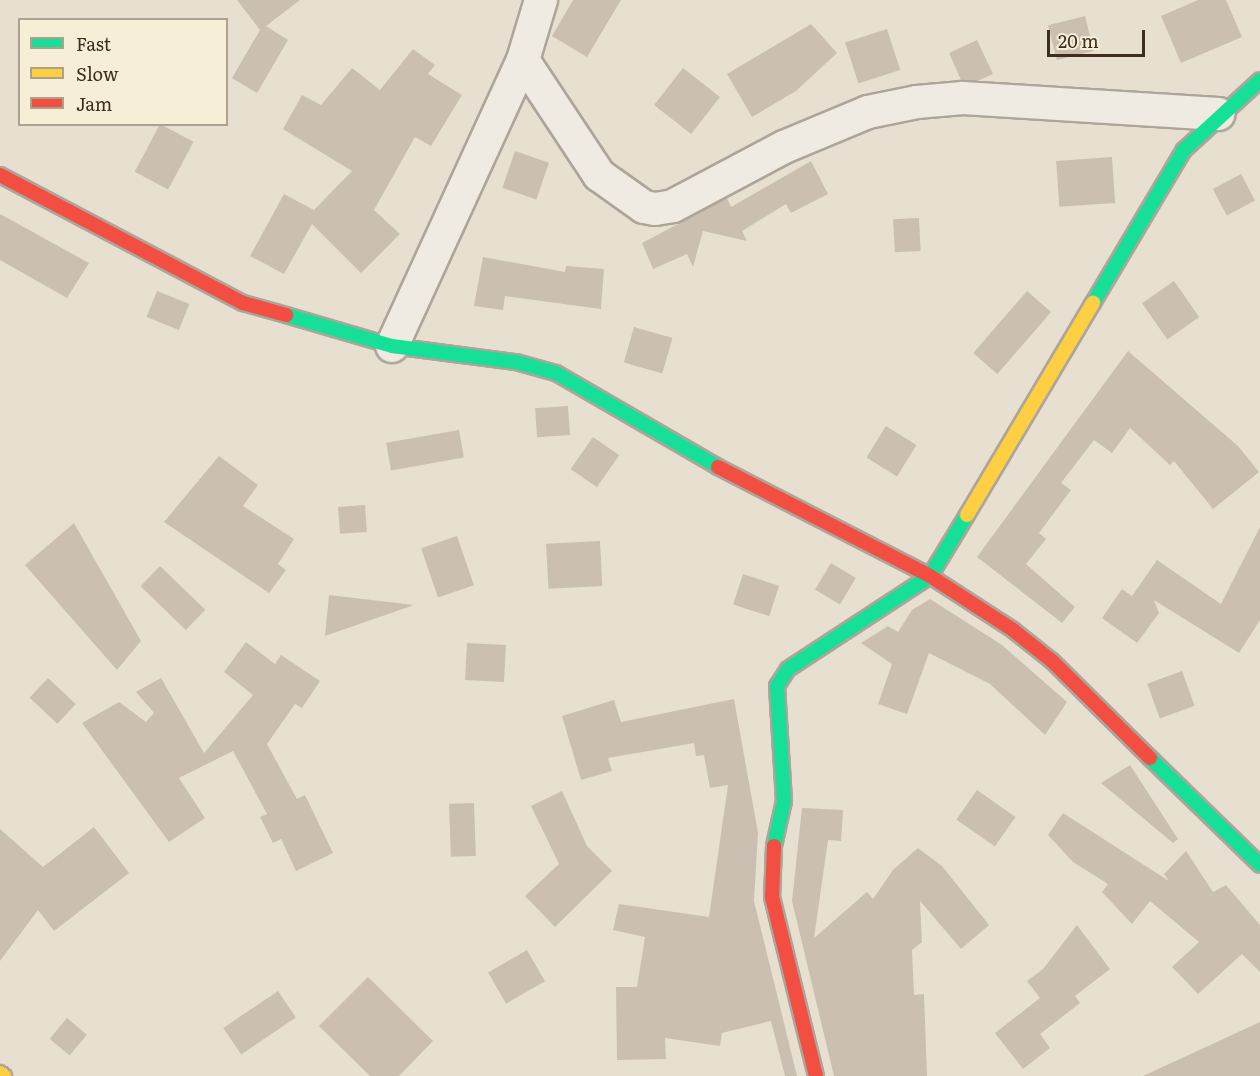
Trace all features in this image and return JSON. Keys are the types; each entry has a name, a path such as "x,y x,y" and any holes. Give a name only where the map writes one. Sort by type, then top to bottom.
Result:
{"main road":[{"path":"816,1076 772,897 774,847 784,801 777,686 788,669 930,576 1184,150 1219,114 1260,80"},
{"path":"0,175 243,303 392,346 516,362 556,373 720,468 930,576 1013,630 1052,662 1260,865"},
{"path":"0,1073 4,1076"}],"street":[{"path":"392,346 523,60 541,0"},
{"path":"523,60 599,175 644,207 656,209 673,206 784,147 868,112 917,102 963,99 1219,114"}],"building":[{"path":"237,0 300,0 266,26 288,40 257,93 232,78 260,30"},
{"path":"573,0 621,0 587,57 552,36"},
{"path":"1198,0 1226,0 1242,37 1181,63 1161,16"},
{"path":"1085,16 1094,51 1057,60 1048,25"},
{"path":"811,24 837,53 796,91 752,117 727,74"},
{"path":"887,29 900,70 858,83 845,43"},
{"path":"977,40 993,74 977,81 961,80 949,53"},
{"path":"413,49 435,65 428,74 462,95 431,146 415,137 374,210 400,234 361,273 312,224 284,274 250,256 284,194 314,210 352,171 283,129 302,95 321,105 352,68 380,90"},
{"path":"683,68 720,97 691,134 654,105"},
{"path":"159,126 164,126 194,142 168,190 135,172"},
{"path":"515,151 549,163 536,200 502,188"},
{"path":"1112,157 1115,203 1059,207 1056,161"},
{"path":"811,161 828,194 791,213 786,204 742,231 747,241 703,231 693,267 687,254 653,269 642,243 727,198 731,207"},
{"path":"1241,174 1255,200 1227,216 1213,189"},
{"path":"0,214 89,263 67,298 0,260"},
{"path":"919,218 921,251 895,252 893,219"},
{"path":"483,257 565,272 566,266 604,269 601,309 505,296 503,310 474,306"},
{"path":"1174,281 1199,317 1167,339 1142,303"},
{"path":"157,291 189,304 179,330 147,317"},
{"path":"1027,291 1051,312 997,374 973,353"},
{"path":"634,327 672,338 662,374 624,363"},
{"path":"1128,351 1238,446 1259,472 1213,509 1174,461 1170,465 1130,428 1112,453 1094,440 1061,483 1071,490 1039,533 1046,539 1026,564 1075,607 1062,623 977,557"},
{"path":"568,406 570,435 537,437 535,408"},
{"path":"886,426 917,445 897,476 866,457"},
{"path":"459,430 464,458 391,470 386,443"},
{"path":"593,437 619,455 597,487 571,469"},
{"path":"219,456 258,485 243,506 294,539 278,564 286,570 269,593 164,522"},
{"path":"365,505 367,532 340,534 338,507"},
{"path":"74,523 141,641 117,670 25,565"},
{"path":"1260,527 1260,620 1239,653 1154,600 1159,613 1137,643 1102,618 1122,589 1132,596 1157,560 1221,604"},
{"path":"457,536 474,585 438,598 421,548"},
{"path":"600,541 602,586 548,589 546,544"},
{"path":"831,563 856,578 840,605 815,590"},
{"path":"160,566 205,610 186,630 141,586"},
{"path":"743,574 779,586 769,616 733,604"},
{"path":"329,595 414,605 325,636"},
{"path":"930,599 1002,645 1067,702 1045,735 990,684 929,653 907,714 878,704 892,664 861,643 888,626 898,632 912,610"},
{"path":"246,642 275,664 281,655 320,681 302,708 295,704 267,744 297,799 305,795 333,853 296,871 281,839 273,843 260,817 267,814 233,751 179,778 205,818 169,842 82,723 119,702 146,722 154,713 136,692 161,678 204,753 253,695 224,672"},
{"path":"467,643 506,645 504,682 465,680"},
{"path":"1182,671 1195,706 1160,718 1147,684"},
{"path":"48,678 76,704 57,724 30,698"},
{"path":"734,699 758,833 754,901 797,1076 785,1076 771,1021 722,1033 720,1046 665,1038 666,1059 617,1060 616,987 637,987 645,937 613,930 619,904 709,917 728,785 710,788 704,755 696,756 694,743 608,758 612,771 581,780 562,716 614,700 621,722"},
{"path":"1130,765 1178,839 1173,843 1101,783"},
{"path":"977,790 1016,817 995,846 956,819"},
{"path":"562,791 587,846 612,871 555,927 525,896 559,864 531,806"},
{"path":"474,803 476,856 451,857 449,804"},
{"path":"802,808 843,810 841,841 828,840 814,938 867,892 873,899 893,870 918,848 942,866 989,925 961,949 920,901 922,942 912,950 914,995 924,994 927,1076 834,1076 792,901"},
{"path":"1063,813 1169,881 1164,874 1186,851 1213,892 1226,885 1260,925 1260,972 1242,954 1198,994 1172,967 1199,942 1150,901 1132,924 1102,892 1108,884 1073,862 1048,835"},
{"path":"94,827 129,873 54,931 38,910 0,961 0,829 43,867"},
{"path":"1077,925 1110,969 1075,996 1080,1003 1040,1034 1050,1048 1023,1069 995,1033 1040,998 1027,981 1043,969"},
{"path":"527,950 545,981 506,1004 488,972"},
{"path":"368,977 433,1041 399,1076 370,1076 319,1026"},
{"path":"278,991 296,1018 241,1054 223,1028"},
{"path":"67,1018 87,1035 70,1055 50,1039"},
{"path":"1260,1022 1260,1076 1143,1076"}],"traffic: fast":[{"path":"1093,303 1184,150 1260,80"},
{"path":"286,315 392,346 516,362 556,373 718,467"},
{"path":"774,846 784,801 777,686 788,669 930,576 967,515"},
{"path":"1150,758 1260,865"}],"traffic: slow":[{"path":"967,515 1093,303"},
{"path":"0,1073 4,1076"}],"traffic: jam":[{"path":"0,175 243,303 286,315"},
{"path":"718,467 930,576 1013,630 1052,661 1150,758"},
{"path":"774,846 772,897 816,1076"}]}
